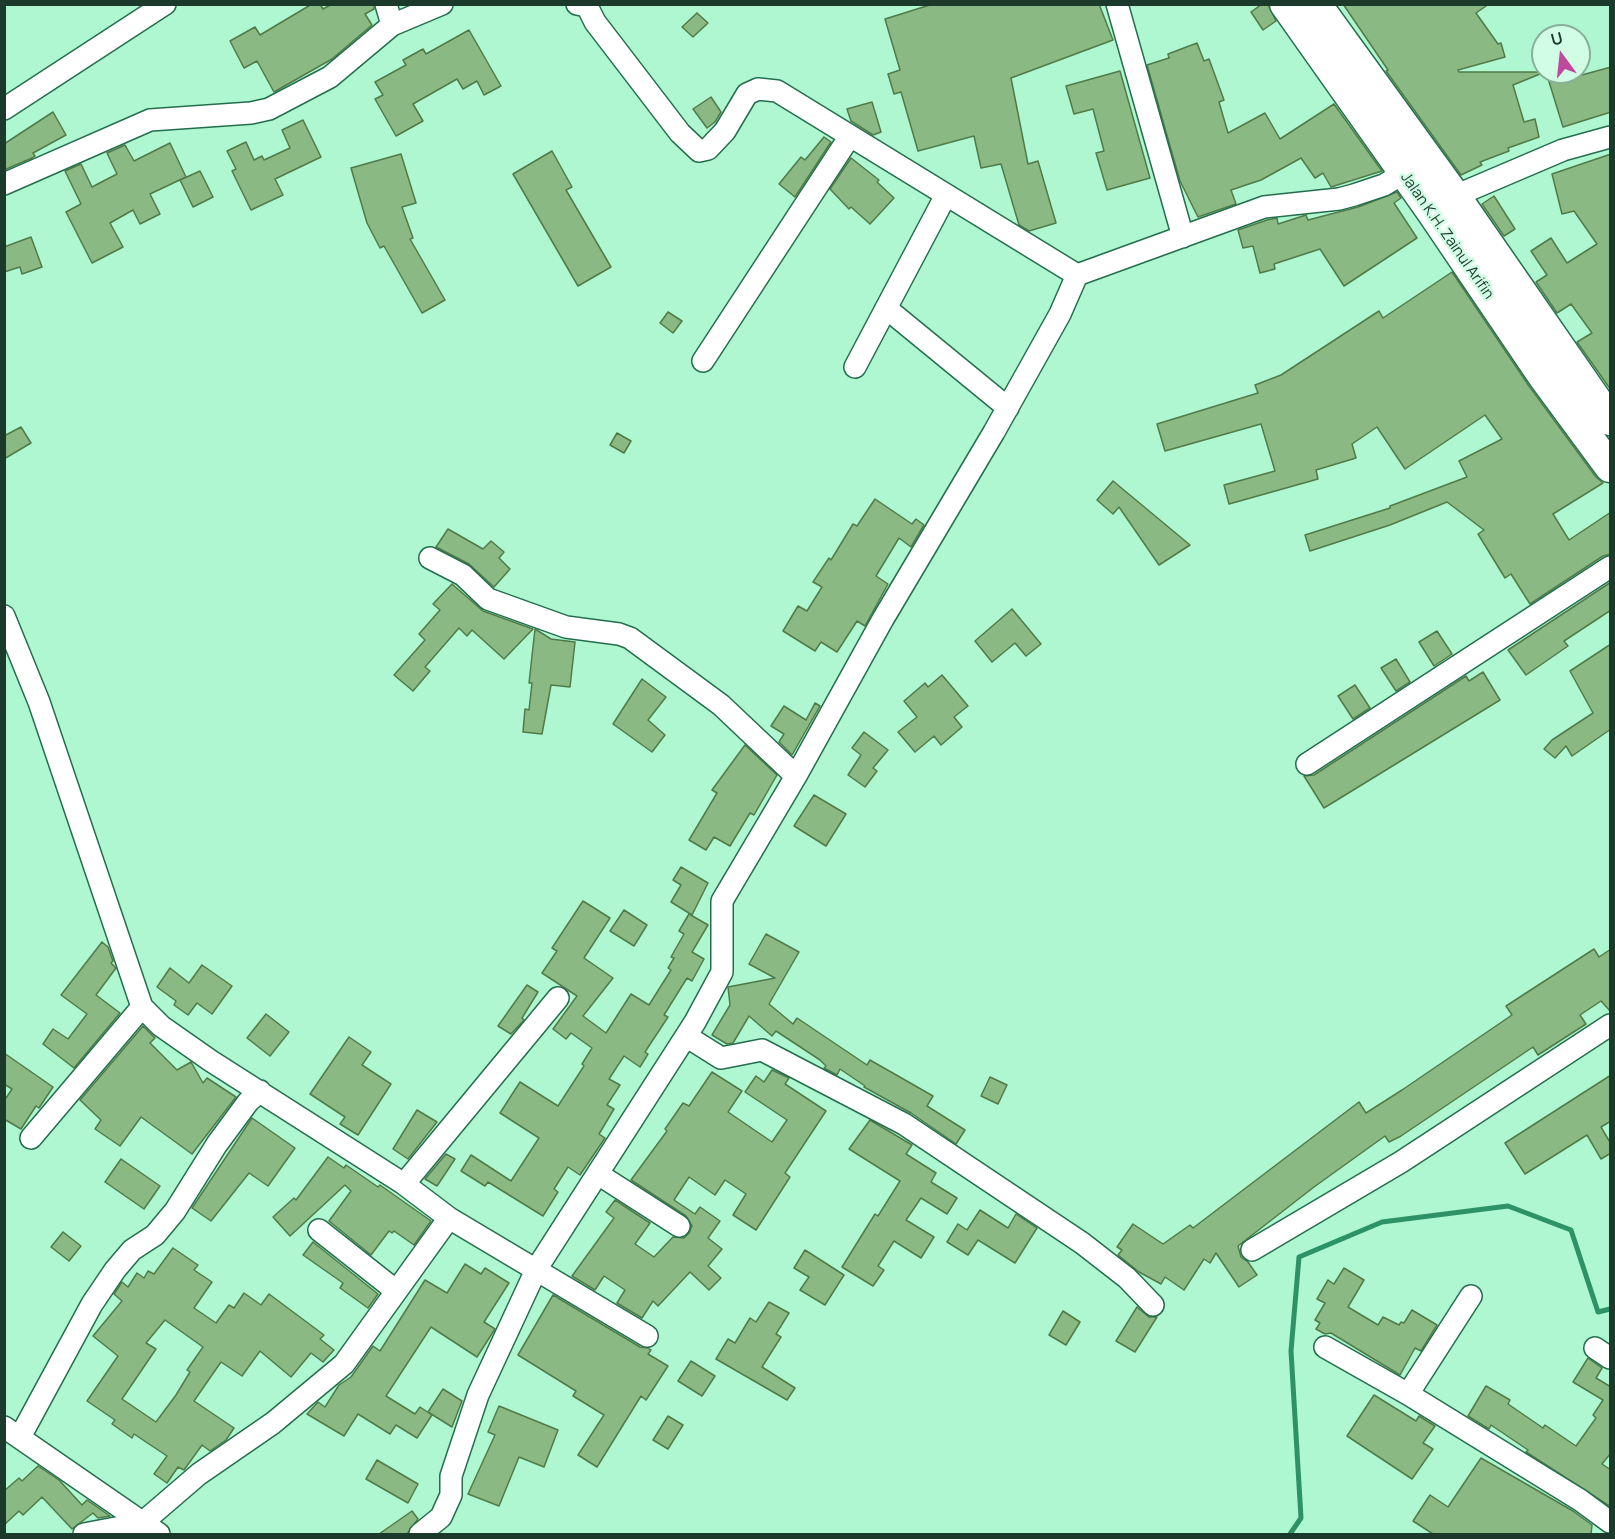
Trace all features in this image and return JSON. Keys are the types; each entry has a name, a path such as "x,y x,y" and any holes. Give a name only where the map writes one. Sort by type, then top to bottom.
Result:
{"highway":[{"name":"Jalan K.H. Zainul Arifin","path":"1285,4 1611,420"},
{"name":"Jalan K.H. Zainul Arifin","path":"1316,4 1414,166"},
{"name":"Jalan K.H. Zainul Arifin","path":"1444,204 1543,376 1611,467"}],"street":[{"path":"4,109 165,4"},
{"path":"386,4 392,25"},
{"path":"4,184 150,120 251,113 288,101 330,77 392,25 442,4"},
{"path":"1117,4 1183,237"},
{"path":"583,5 680,133 699,151 712,146 725,131 743,98 758,89 777,91 1077,276"},
{"path":"703,361 850,136"},
{"path":"1444,204 1563,150 1611,137"},
{"path":"420,1534 441,1516 451,1495 451,1476 478,1395 537,1268 686,1036 724,964 720,916 723,901 796,776 883,619 1008,408 1060,314 1077,276 1264,207 1339,200 1384,185 1414,166"},
{"path":"855,367 946,195"},
{"path":"886,308 1008,408"},
{"path":"430,558 463,574 488,599 567,627 619,634 630,638 721,705 796,776"},
{"path":"1307,764 1611,567"},
{"path":"4,616 39,702 142,1007 161,1026 239,1080 260,1091 404,1184 449,1218 537,1268 647,1336"},
{"path":"404,1184 558,998"},
{"path":"31,1138 142,1007"},
{"path":"1252,1250 1401,1162 1611,1025"},
{"path":"686,1036 721,1058 762,1050 904,1124 1082,1244 1127,1278 1153,1305"},
{"path":"150,1529 12,1432 114,1270 132,1250 155,1235 175,1211 217,1144 248,1101 260,1091"},
{"path":"598,1174 679,1226"},
{"path":"84,1534 150,1529 199,1474 273,1423 344,1364 395,1290 449,1218"},
{"path":"319,1230 395,1290"},
{"path":"1408,1394 1471,1296"},
{"path":"1325,1347 1408,1394 1580,1500 1611,1522"}],"building":[{"path":"312,4 320,4 323,9 332,4 374,4 374,9 365,14 372,25 332,59 274,92 257,61 244,68 230,41 255,27 260,35"},
{"path":"933,4 1099,4 1113,40 1011,78 1028,164 1038,161 1056,223 1029,231 1019,225 1001,164 981,168 974,136 918,151 901,92 894,94 888,74 900,70 885,19"},
{"path":"1262,4 1268,4 1276,21 1263,30 1251,12"},
{"path":"1343,4 1489,4 1476,13 1498,44 1501,43 1505,57 1458,70 1459,72 1531,72 1531,78 1513,85 1524,122 1535,119 1539,137 1508,148 1509,151 1480,162 1482,165 1461,175 1386,71 1388,70"},
{"path":"697,13 708,23 693,37 682,27"},
{"path":"469,30 501,86 484,95 477,81 463,89 457,79 413,104 423,121 396,136 375,99 383,95 375,82 406,65 403,60 423,49 426,54"},
{"path":"1197,43 1204,61 1209,59 1224,100 1219,102 1228,133 1265,113 1280,139 1334,104 1382,171 1331,187 1323,173 1315,178 1301,158 1261,180 1231,190 1236,204 1198,217 1180,181 1147,65 1169,58 1168,54"},
{"path":"1611,67 1611,112 1563,127 1550,84 1591,84 1591,72"},
{"path":"1120,71 1150,178 1107,190 1096,153 1104,151 1093,109 1074,114 1066,86"},
{"path":"711,97 721,112 715,122 707,128 693,109"},
{"path":"872,102 881,132 873,135 851,121 847,109"},
{"path":"53,112 66,135 33,153 35,156 32,158 4,170 4,144"},
{"path":"303,120 321,157 275,179 283,195 251,210 232,171 236,169 227,151 246,142 254,160 262,156 264,160 290,148 282,130"},
{"path":"824,137 831,142 795,197 779,184 801,157 805,160"},
{"path":"170,143 186,177 150,194 160,214 140,224 133,210 110,223 123,247 92,263 66,212 81,204 65,171 81,164 92,187 117,174 107,153 125,145 134,161"},
{"path":"552,151 572,187 566,190 611,267 578,286 513,174"},
{"path":"401,154 416,203 402,207 413,238 410,239 445,300 422,313 384,246 380,248 367,223 351,168"},
{"path":"1611,154 1611,390 1577,342 1592,333 1571,304 1557,313 1536,282 1547,275 1531,251 1551,238 1567,263 1597,244 1574,211 1562,214 1552,174"},
{"path":"851,158 879,180 877,182 894,198 870,224 851,207 849,209 830,189"},
{"path":"200,171 213,197 193,207 180,180"},
{"path":"1397,192 1401,198 1394,203 1417,238 1344,286 1320,249 1274,264 1275,269 1260,273 1253,246 1243,248 1238,230 1277,218 1278,224 1306,215 1308,220 1358,207"},
{"path":"1494,196 1515,229 1504,236 1482,204"},
{"path":"31,237 42,267 22,274 20,267 4,272 4,247"},
{"path":"1452,272 1529,386 1596,477 1603,483 1553,514 1569,540 1611,512 1611,554 1603,556 1530,604 1511,574 1505,578 1478,534 1484,530 1447,502 1390,525 1310,551 1305,535 1390,508 1390,506 1467,477 1459,461 1502,439 1485,415 1405,469 1377,427 1352,444 1356,458 1316,470 1318,479 1229,504 1224,485 1275,471 1261,424 1165,451 1157,424 1258,393 1255,385 1281,375 1379,311 1383,318"},
{"path":"668,312 682,321 673,333 660,323"},
{"path":"21,427 31,443 4,459 4,436"},
{"path":"617,433 631,441 624,453 610,445"},
{"path":"1113,481 1190,545 1159,565 1119,507 1113,514 1097,500"},
{"path":"875,499 912,524 916,519 924,525 911,547 899,538 876,576 888,584 865,626 857,621 837,652 821,642 815,651 783,631 798,606 807,611 822,587 813,582 829,558 831,560 853,524 857,526"},
{"path":"448,529 483,549 491,541 504,552 499,558 510,569 494,587 469,564 436,547"},
{"path":"1611,582 1611,610 1564,641 1568,646 1526,675 1508,650"},
{"path":"452,584 483,611 533,629 504,659 472,630 467,636 459,628 425,667 430,671 413,691 394,675 425,640 419,634 440,610 433,604"},
{"path":"1012,609 1041,644 1026,656 1015,643 992,662 975,641"},
{"path":"535,629 551,639 575,642 570,687 551,685 542,734 523,732 525,709 529,710 532,683 529,683"},
{"path":"1437,631 1452,654 1434,666 1419,642"},
{"path":"1611,644 1611,729 1572,756 1566,746 1555,758 1544,749 1552,740 1593,713 1570,671"},
{"path":"1396,659 1410,682 1396,691 1381,668"},
{"path":"1483,672 1500,700 1324,808 1304,776 1314,775 1466,676 1469,681"},
{"path":"942,675 968,706 954,717 962,727 941,745 934,736 915,752 898,732 917,717 904,701 925,683 928,687"},
{"path":"642,679 666,697 648,720 665,735 652,752 613,724"},
{"path":"1355,685 1370,708 1353,719 1338,696"},
{"path":"815,703 820,706 792,755 779,742 784,734 771,726 784,706 806,720"},
{"path":"864,732 888,750 873,768 877,771 865,787 848,775 861,755 852,748"},
{"path":"745,745 777,775 754,815 750,813 730,846 714,837 706,850 689,840 717,793 712,790"},
{"path":"814,795 846,814 826,846 794,826"},
{"path":"681,867 708,883 692,915 671,902 681,885 673,880"},
{"path":"583,901 610,918 584,958 613,978 583,1016 606,1033 631,994 649,1005 671,970 668,968 674,958 671,957 684,934 679,931 689,914 708,925 692,952 704,959 692,981 687,978 664,1015 668,1017 645,1052 648,1054 640,1067 624,1056 609,1079 620,1085 607,1105 614,1109 599,1134 605,1138 580,1175 568,1167 554,1189 558,1192 543,1216 488,1182 485,1186 461,1171 471,1155 511,1181 539,1138 500,1113 520,1082 558,1106 584,1066 582,1064 592,1048 571,1033 566,1039 553,1029 577,996 542,973 557,951 552,948"},
{"path":"624,910 647,925 634,946 610,931"},
{"path":"766,934 799,952 769,1004 793,1024 797,1018 867,1065 870,1060 933,1096 927,1106 965,1130 956,1144 911,1113 864,1087 840,1069 837,1075 824,1068 826,1066 820,1060 776,1031 772,1036 749,1016 733,1043 727,1044 712,1035 730,1005 728,987 775,978 749,964"},
{"path":"102,942 108,947 113,961 111,963 116,968 96,995 120,1013 74,1068 43,1044 53,1029 68,1039 87,1014 61,995"},
{"path":"1594,949 1599,957 1611,949 1611,1012 1601,1001 1580,1015 1586,1024 1538,1055 1533,1047 1401,1136 1389,1142 1385,1136 1314,1187 1238,1246 1241,1257 1248,1262 1257,1275 1239,1287 1216,1253 1210,1263 1204,1259 1184,1290 1165,1277 1161,1284 1139,1272 1118,1255 1122,1250 1117,1247 1133,1224 1163,1244 1190,1225 1193,1228 1359,1102 1366,1113 1402,1090 1512,1015 1506,1006"},
{"path":"202,965 232,986 212,1014 197,1003 188,1015 174,1005 176,1001 157,987 170,968 189,983"},
{"path":"527,985 538,992 522,1018 524,1020 511,1034 498,1026"},
{"path":"266,1014 289,1032 270,1056 247,1038"},
{"path":"143,1026 155,1038 150,1043 177,1070 191,1062 203,1083 207,1078 236,1097 192,1154 141,1117 120,1146 95,1129 101,1120 80,1100"},
{"path":"349,1037 371,1052 362,1065 391,1084 358,1135 340,1124 345,1117 310,1094"},
{"path":"4,1053 53,1087 39,1108 36,1106 21,1129 4,1119 4,1101 12,1089 4,1084"},
{"path":"772,1070 789,1078 785,1084 826,1111 785,1173 790,1177 756,1230 733,1215 746,1194 725,1180 715,1195 689,1177 674,1200 695,1214 700,1207 720,1221 708,1238 722,1249 708,1266 721,1278 709,1290 690,1272 658,1306 653,1301 642,1318 617,1303 625,1290 604,1276 595,1290 572,1276 614,1218 606,1212 615,1200 650,1223 635,1244 654,1257 673,1237 684,1238 689,1233 692,1226 686,1216 631,1180 667,1131 665,1129 683,1103 689,1106 712,1072 742,1091 728,1112 772,1142 787,1120 745,1092 756,1076 764,1082"},
{"path":"1611,1075 1611,1121 1601,1127 1611,1144 1611,1153 1601,1159 1587,1135 1525,1174 1505,1143"},
{"path":"990,1077 1007,1085 998,1104 981,1096"},
{"path":"417,1110 437,1122 408,1159 393,1149"},
{"path":"252,1118 295,1148 268,1186 249,1173 211,1221 192,1208"},
{"path":"870,1120 912,1145 906,1154 936,1173 931,1182 957,1198 947,1214 921,1198 906,1220 934,1237 921,1258 894,1241 878,1266 884,1270 873,1286 842,1267 875,1214 878,1216 900,1181 849,1149"},
{"path":"446,1154 455,1159 437,1186 425,1179"},
{"path":"328,1157 344,1168 346,1165 378,1187 380,1185 431,1221 414,1245 394,1231 392,1233 389,1231 371,1255 329,1221 351,1191 345,1185 290,1236 273,1217 294,1198 296,1200"},
{"path":"121,1159 160,1186 144,1209 105,1182"},
{"path":"980,1210 1008,1228 1016,1214 1037,1228 1015,1263 978,1240 968,1255 947,1242 958,1224 967,1230"},
{"path":"63,1232 81,1246 69,1261 51,1247"},
{"path":"313,1242 378,1294 368,1308 340,1288 343,1283 303,1255"},
{"path":"173,1248 198,1265 194,1270 212,1282 194,1308 216,1323 229,1305 234,1308 244,1293 261,1305 269,1294 324,1335 320,1339 334,1350 323,1362 311,1353 291,1377 260,1351 242,1376 221,1362 194,1401 234,1428 226,1440 210,1451 202,1445 184,1470 178,1467 167,1483 154,1474 167,1456 134,1434 132,1438 112,1424 115,1420 87,1401 118,1356 93,1336 122,1301 114,1294 122,1282 128,1287 137,1273 144,1278 148,1271 154,1274","holes":["165,1320 203,1347 187,1370 190,1372 176,1395 156,1422 122,1399 156,1349 146,1343"]},
{"path":"805,1250 844,1275 825,1305 800,1290 809,1277 794,1268"},
{"path":"465,1264 481,1274 485,1268 509,1283 484,1322 495,1329 477,1357 431,1327 386,1396 415,1414 420,1407 432,1415 417,1438 396,1425 390,1434 358,1414 344,1436 307,1414 318,1402 325,1407 339,1385 351,1377 373,1346 380,1351 425,1280 447,1293"},
{"path":"1344,1268 1364,1280 1348,1307 1378,1325 1383,1317 1399,1325 1401,1322 1404,1323 1412,1310 1437,1325 1421,1351 1415,1348 1400,1375 1331,1333 1325,1334 1316,1329 1320,1323 1315,1320 1325,1303 1317,1299 1328,1280 1334,1284"},
{"path":"553,1295 640,1347 648,1348 651,1350 648,1354 668,1366 646,1400 641,1396 597,1467 578,1455 604,1415 573,1396 576,1391 518,1355"},
{"path":"769,1302 789,1313 776,1334 781,1337 762,1367 795,1388 787,1400 716,1359 728,1339 735,1343 750,1318 756,1322"},
{"path":"1137,1307 1149,1317 1157,1317 1135,1352 1116,1341"},
{"path":"1063,1311 1080,1322 1066,1345 1049,1335"},
{"path":"1588,1358 1602,1368 1596,1378 1611,1387 1611,1453 1602,1464 1611,1470 1611,1507 1526,1452 1528,1450 1491,1425 1489,1429 1468,1416 1486,1386 1510,1400 1508,1404 1543,1428 1545,1425 1576,1446 1596,1418 1593,1415 1603,1400 1573,1382"},
{"path":"691,1361 715,1376 702,1396 678,1381"},
{"path":"443,1389 462,1401 452,1427 428,1412"},
{"path":"1374,1395 1416,1421 1419,1416 1435,1426 1423,1443 1433,1449 1412,1479 1347,1436"},
{"path":"499,1406 558,1430 544,1467 519,1457 499,1506 468,1494 495,1435 488,1432"},
{"path":"668,1416 683,1425 668,1449 653,1440"},
{"path":"1481,1458 1573,1511 1592,1525 1591,1534 1433,1534 1413,1521 1430,1495 1448,1507"},
{"path":"377,1460 418,1484 408,1503 366,1479"},
{"path":"38,1466 59,1480 82,1505 87,1500 110,1516 98,1518 93,1513 72,1529 42,1497 23,1515 19,1511 4,1525 4,1491 19,1478 22,1481"},
{"path":"412,1511 418,1519 407,1534 379,1534"}],"waterway":[{"path":"1290,1534 1301,1518 1291,1351 1299,1257 1382,1222 1508,1206 1571,1230 1598,1312 1610,1309"}]}
